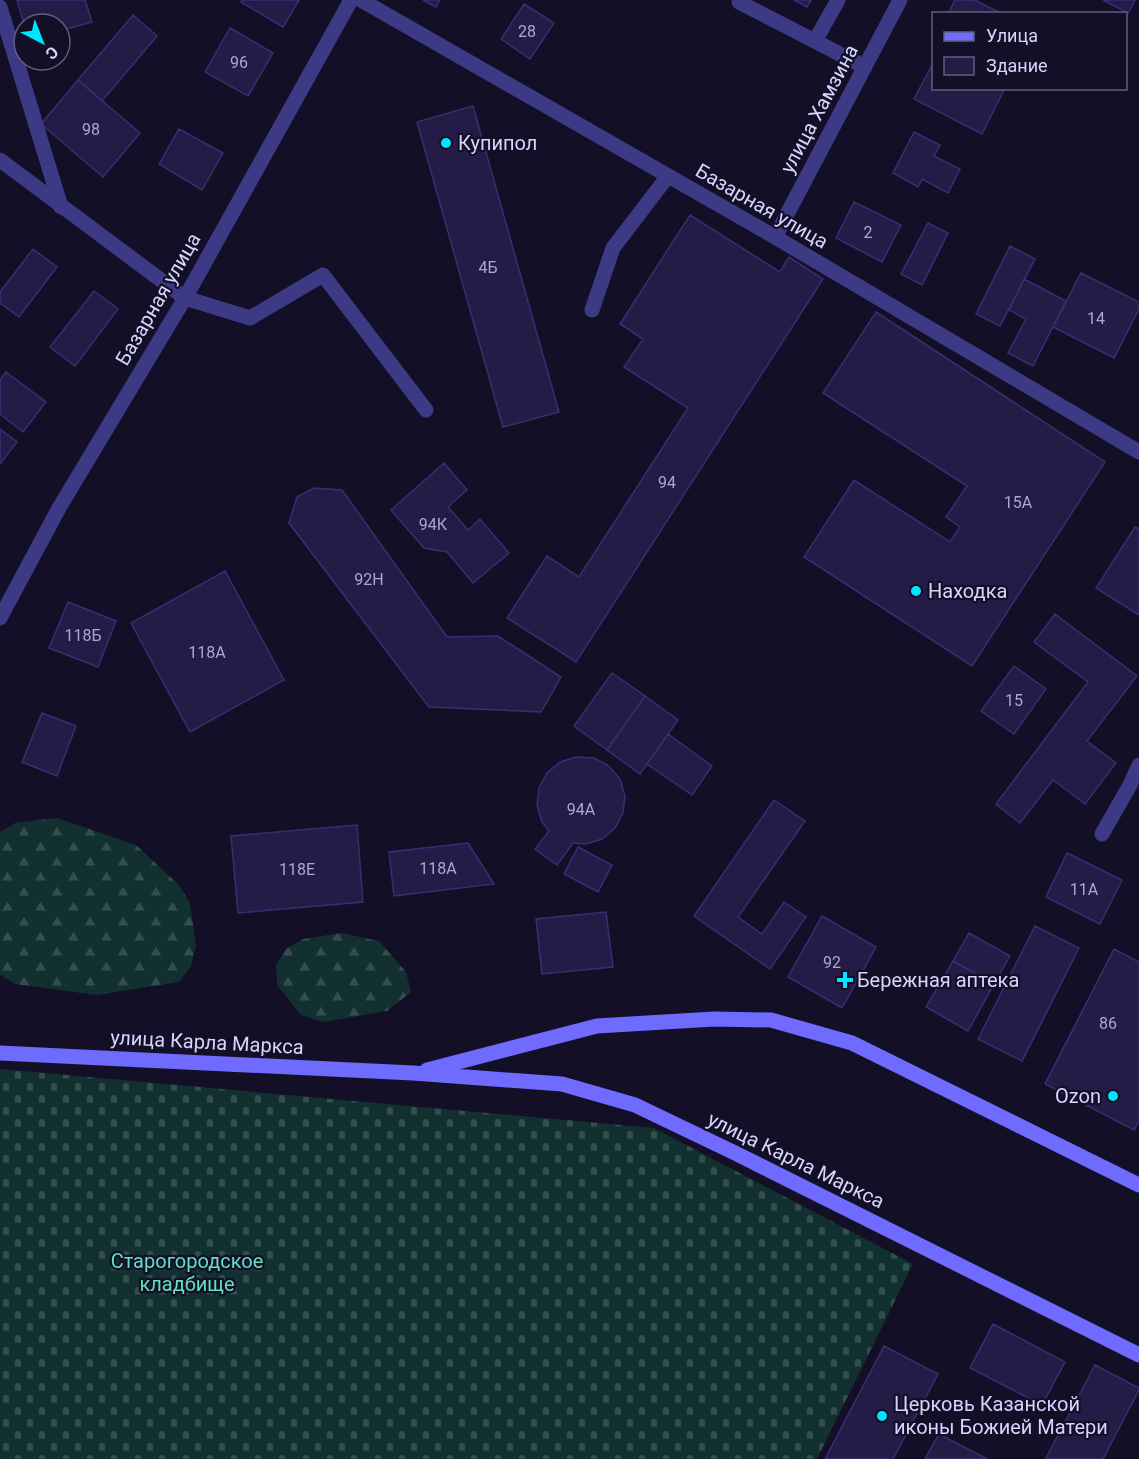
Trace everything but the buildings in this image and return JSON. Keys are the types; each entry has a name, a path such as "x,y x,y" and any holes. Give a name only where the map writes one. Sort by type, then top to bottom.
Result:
{"main road":[{"name":"улица Карла Маркса","path":"413,1073 597,1026 714,1018 771,1020 852,1043 1139,1185"},
{"name":"улица Карла Маркса","path":"0,1053 413,1073 562,1084 635,1105 746,1158 1139,1355"}],"street":[{"name":"Базарная улица","path":"0,618 59,508 184,298 351,0"},
{"name":"Базарная улица","path":"361,0 774,237 1139,452"},
{"path":"815,41 838,0"},
{"name":"улица Хамзина","path":"774,237 900,0"},
{"path":"739,2 865,67"},
{"path":"0,7 61,207"},
{"path":"0,160 184,298 250,318 323,274 426,410"},
{"path":"592,310 613,248 668,176"},
{"path":"1102,834 1139,765"}],"green space":[{"path":"57,818 136,845 180,886 190,904 196,945 191,966 179,982 96,995 15,984 0,975 0,832 15,823"},
{"path":"341,933 379,941 406,972 411,992 387,1011 323,1022 301,1015 277,985 276,965 286,949 303,939"},
{"name":"Старогородское кладбище","path":"0,1069 654,1128 913,1264 817,1459 0,1459"}],"place":[{"name":"Купипол","path":"446,143"},
{"name":"Находка","path":"916,591"},
{"name":"Бережная аптека","path":"845,980"},
{"name":"Ozon","path":"1113,1096"},
{"name":"Церковь Казанской иконы Божией Матери","path":"882,1416"}]}
